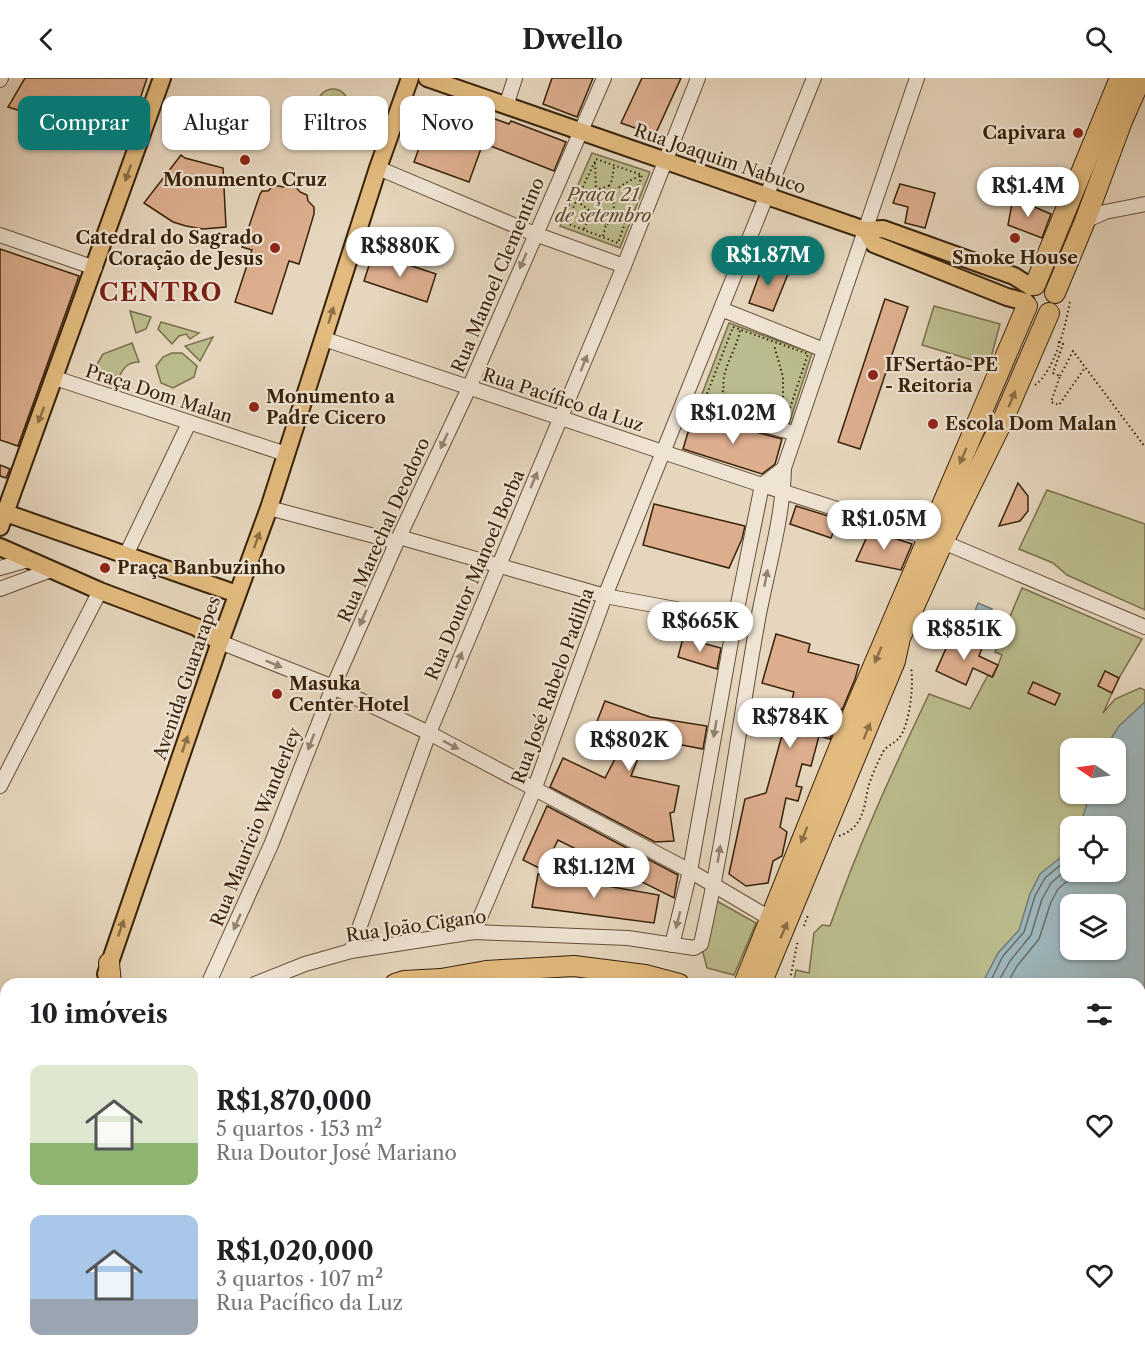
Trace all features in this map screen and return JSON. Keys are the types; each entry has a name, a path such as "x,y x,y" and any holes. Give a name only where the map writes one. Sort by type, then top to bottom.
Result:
{"highway":[{"path":"764,978 896,661 900,638 1030,295 1120,78"},
{"path":"746,978 847,728 936,540 1003,420 1049,313 1056,304 1055,293 1141,78"},
{"path":"1030,295 1047,285 1055,293"},
{"path":"1030,295 1036,314 1049,313"},
{"path":"110,963 111,978"},
{"path":"454,978 486,971 574,966 656,978"}],"main road":[{"path":"162,78 55,378 2,517 126,555 237,594"},
{"name":"Avenida Guararapes","path":"106,978 268,508 378,168 410,78"},
{"name":"Rua Joaquim Nabuco","path":"427,78 865,230 883,229 1014,276 1030,295"},
{"path":"0,547 100,591 196,627 220,642"}],"street":[{"path":"506,106 515,78"},
{"name":"Rua Manoel Clementino","path":"469,388 604,78"},
{"name":"Rua Doutor Manoel Borba","path":"351,951 429,734 497,566 624,266 698,78"},
{"name":"Rua José Rabelo Padilha","path":"474,932 534,790 605,596 814,78"},
{"path":"714,887 757,624 783,491 784,468 794,433 917,78"},
{"path":"378,168 535,234 624,266"},
{"path":"1085,221 1105,212 1145,204"},
{"path":"0,235 94,268"},
{"path":"721,309 824,350"},
{"name":"Rua Pacífico da Luz","path":"324,339 762,485 936,540 1145,627"},
{"name":"Praça Dom Malan","path":"55,378 286,454"},
{"name":"Rua Marechal Deodoro","path":"333,687 469,388"},
{"path":"683,404 794,433"},
{"path":"126,555 189,423"},
{"path":"672,945 690,871 735,619 762,485 784,468"},
{"path":"268,508 398,540 605,596 757,624"},
{"path":"0,568 28,560"},
{"path":"0,588 51,570"},
{"path":"0,786 100,591"},
{"path":"220,642 333,687 429,734 690,871 771,919"},
{"name":"Rua Maurício Wanderley","path":"213,978 271,845 333,687"},
{"name":"Rua João Cigano","path":"270,978 305,964 351,951 474,932 628,938 694,948 701,944 714,887"},
{"path":"101,978 110,963"}],"path":[{"path":"595,160 642,175"},
{"path":"595,160 596,189"},
{"path":"595,160 566,224 618,243 642,175"},
{"path":"603,237 606,224 613,215 614,206 609,186 615,165"},
{"path":"611,192 642,175"},
{"path":"574,206 581,204 586,193 609,186"},
{"path":"581,204 606,224"},
{"path":"583,229 591,213"},
{"path":"733,327 740,330 808,354 786,420 705,399 733,327"},
{"path":"715,402 724,390 722,380 738,341 740,330"},
{"path":"1039,335 1063,344 1053,373 1060,376"},
{"path":"768,416 783,402 783,377 772,341"},
{"path":"1084,369 1059,405 1051,402 1060,376 1073,351 1084,369 1145,447"},
{"path":"712,379 722,380"},
{"path":"790,978 800,932"}],"green space":[{"path":"333,89 345,96 321,96 327,90"},
{"name":"Praça 21 de setembro","path":"592,153 650,172 620,248 560,226"},
{"path":"934,306 1000,324 989,365 922,345"},
{"path":"130,311 151,317 146,329 136,333"},
{"path":"161,322 199,333 190,339 186,334 179,336 172,344 158,329"},
{"path":"729,323 812,353 788,427 699,402"},
{"path":"213,337 200,361 185,346"},
{"path":"132,343 139,362 127,366 119,377 102,372 96,366 103,354"},
{"path":"172,353 182,353 197,366 194,377 173,388 161,383 156,366 163,357"},
{"path":"1047,490 1145,524 1145,610 1067,575 1053,563 1019,549"},
{"path":"1022,588 1142,639 1119,678 1105,672 1112,693 1103,713 1115,699 1140,688 1145,690 1145,754 1126,795 1126,738 1060,738 1060,804 1122,804 1117,816 1060,816 1060,882 1116,882 1116,894 1060,894 1060,960 1072,960 1074,978 794,978 796,970 809,973 814,933 822,925 830,926 876,808 929,694 970,709 988,675 993,677 1002,655 995,652"},
{"path":"715,900 756,923 734,975 707,968 702,949"}],"water":[{"path":"978,603 992,609 982,633 969,628"},
{"path":"1145,702 1145,978 985,978 998,953 1019,930 1030,894 1040,874 1060,858 1060,882 1126,882 1126,816 1083,816 1087,804 1126,804 1126,738 1111,738 1119,726"}],"building":[{"path":"25,78 147,78 141,96 18,96 18,110 8,107"},
{"path":"552,78 593,78 577,117 543,104"},
{"path":"642,78 681,78 655,135 621,123"},
{"path":"495,119 509,124 511,121 566,142 554,171 495,148"},
{"path":"418,150 480,150 469,182 414,162"},
{"path":"181,155 223,168 226,227 203,229 186,226 173,222 144,203"},
{"name":"Catedral do Sagrado Coração de Jesus","path":"293,184 300,192 307,195 308,201 314,207 314,214 299,264 289,261 272,314 235,302 252,250 242,247 262,191 268,191 274,185 283,187"},
{"path":"900,184 935,193 925,228 905,223 908,207 893,203"},
{"path":"1013,198 1051,214 1042,238 1008,225"},
{"path":"0,249 79,276 18,446 0,440"},
{"path":"373,253 436,274 427,302 364,281"},
{"path":"764,262 788,274 773,311 749,303"},
{"name":"IFSertão-PE - Reitoria","path":"885,299 908,307 860,449 838,442"},
{"path":"693,416 782,439 775,464 762,474 683,449"},
{"path":"0,465 10,469 6,478 0,476"},
{"path":"1018,483 1028,496 1028,511 1020,521 999,526"},
{"path":"654,504 745,526 742,539 729,568 643,545"},
{"path":"796,506 838,519 831,538 790,524"},
{"path":"870,530 912,544 901,570 856,561"},
{"path":"776,634 810,644 808,652 859,665 830,739 819,736 811,766 802,764 796,786 802,787 798,801 786,798 780,827 787,832 782,856 773,861 768,883 746,886 729,874 745,799 766,793 794,692 762,683"},
{"path":"952,635 982,648 979,656 998,665 992,677 973,668 966,685 936,671"},
{"path":"683,638 721,648 717,669 678,657"},
{"path":"1105,671 1119,678 1112,693 1098,686"},
{"path":"1033,682 1060,694 1055,705 1028,693"},
{"path":"605,701 650,717 707,726 703,749 646,738 631,776 679,786 674,812 670,813 674,841 655,842 550,787 563,758 605,778 616,757 587,747"},
{"path":"547,806 678,875 674,898 558,840 543,870 523,860"},
{"path":"538,874 659,895 654,923 532,907"}],"place":[{"name":"Capivara","path":"1078,133"},
{"name":"Monumento Cruz","path":"245,160"},
{"name":"Smoke House","path":"1015,238"},
{"name":"Catedral do Sagrado Coração de Jesus","path":"275,248"},
{"name":"IFSertão-PE - Reitoria","path":"873,375"},
{"name":"Monumento a Padre Cicero","path":"254,407"},
{"name":"Escola Dom Malan","path":"933,424"},
{"name":"Praça Banbuzinho","path":"105,568"},
{"name":"Masuka Center Hotel","path":"277,694"}],"district":[{"name":"CENTRO","path":"161,293"}]}
